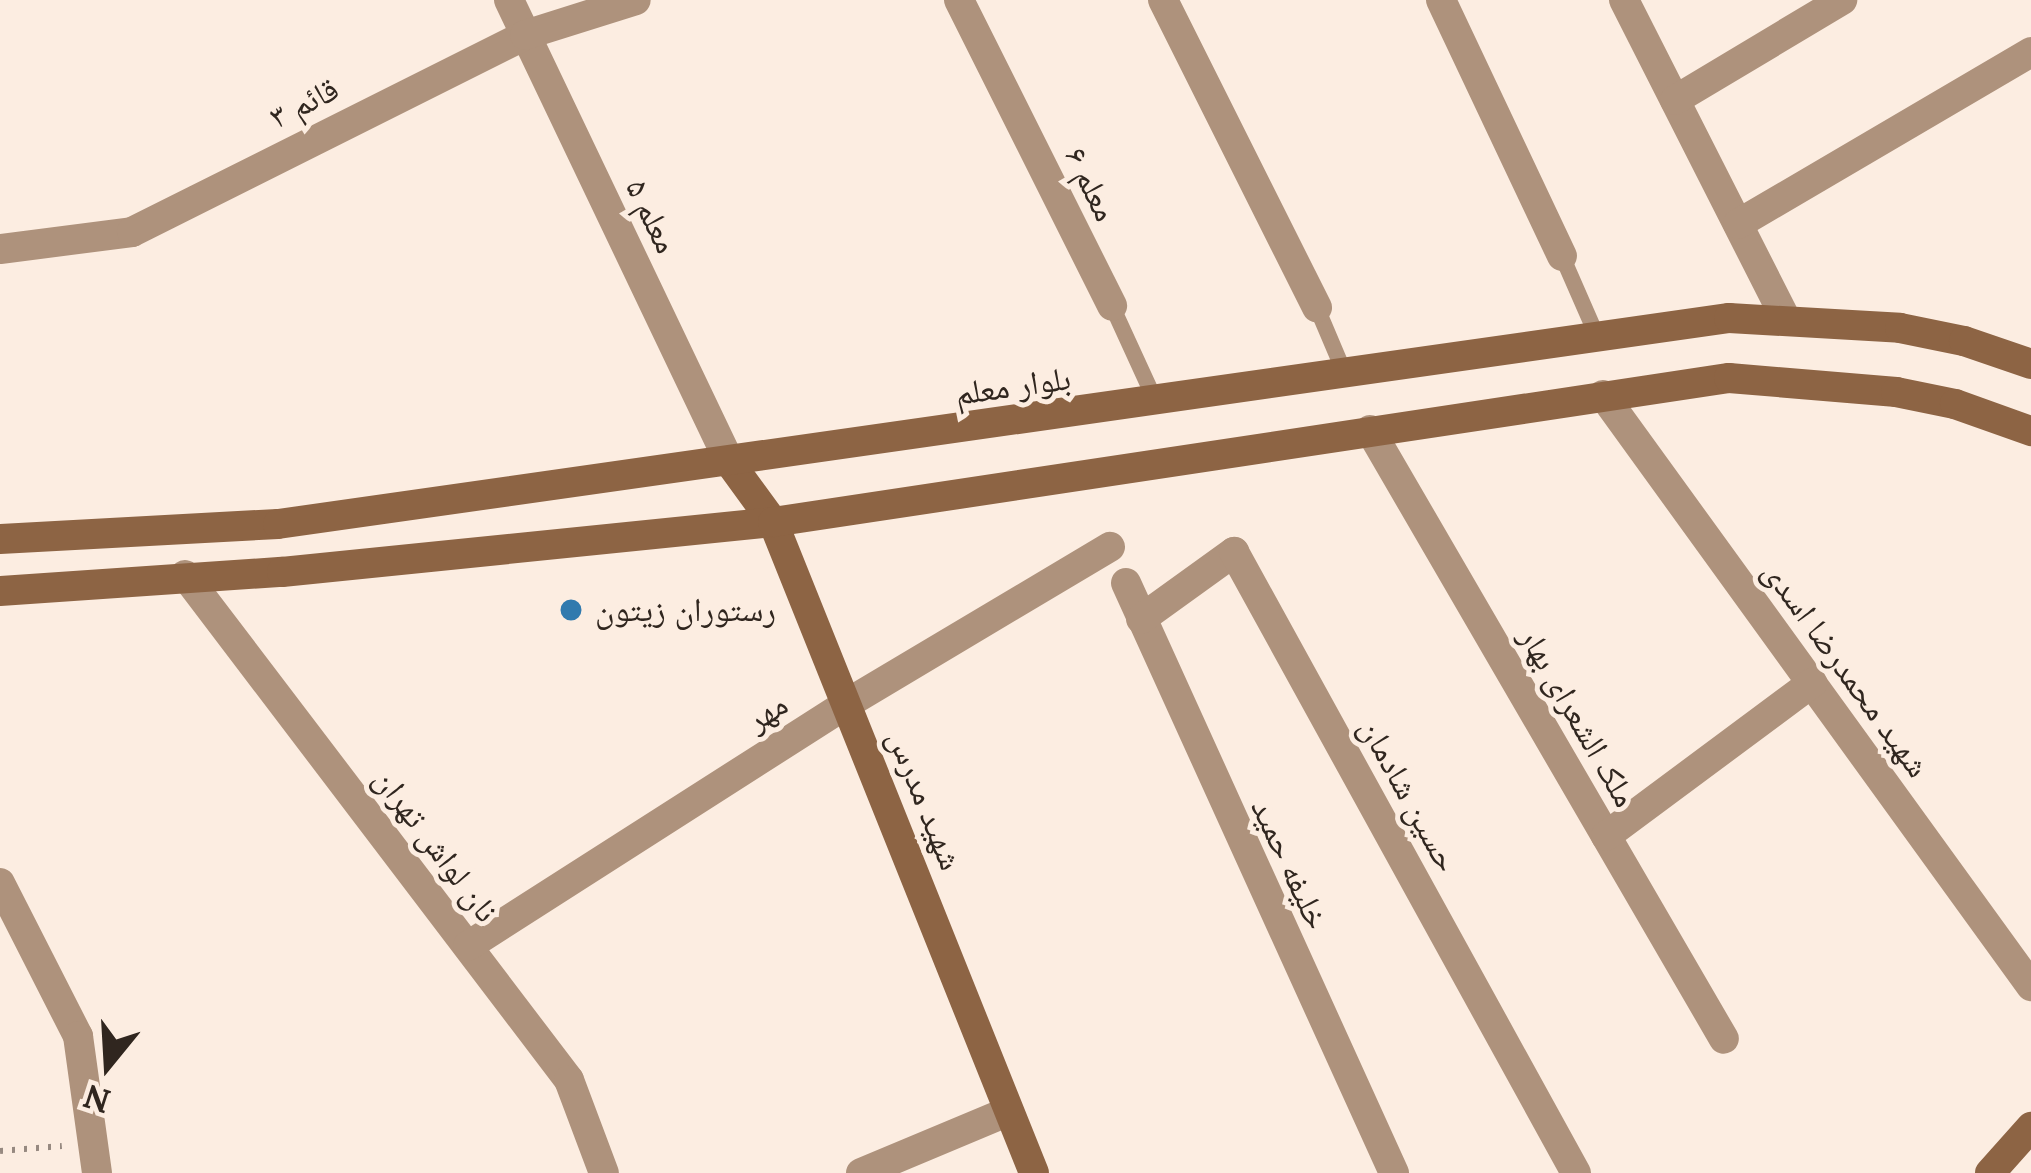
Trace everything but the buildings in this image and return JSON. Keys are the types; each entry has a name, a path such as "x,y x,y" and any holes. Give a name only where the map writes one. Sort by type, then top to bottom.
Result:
{"main road":[{"name":"بلوار معلم","path":"0,539 278,524 1729,318 1900,328 1964,341 2031,364"},
{"path":"0,591 281,572 773,522 1730,378 1837,384 1955,404 2031,431"},
{"name":"شهید مدرس","path":"730,463 773,522 1034,1173"},
{"path":"1990,1173 2031,1127"}],"street":[{"name":"معلم ۵","path":"509,0 730,463"},
{"name":"قائم ۳","path":"0,249 132,232 525,35 636,0"},
{"name":"معلم ۶","path":"959,0 1112,306"},
{"path":"1163,0 1317,308"},
{"path":"1441,0 1562,256"},
{"path":"1624,0 1785,318"},
{"path":"1675,100 1842,0"},
{"path":"1738,224 2031,52"},
{"name":"شهید محمدرضا اسدی","path":"1603,394 2031,986"},
{"name":"ملک الشعرای بهار","path":"1370,430 1724,1040"},
{"name":"مهر","path":"468,946 848,703 1110,547"},
{"name":"حسین شادمان","path":"1142,620 1234,552 1576,1173"},
{"name":"نان لواش تهران","path":"185,575 569,1080 604,1173"},
{"name":"خلیفه حمید","path":"1126,583 1394,1173"},
{"path":"1606,836 1812,683"},
{"path":"0,883 78,1036 96,1158"},
{"path":"861,1173 1009,1111"}],"lane":[{"path":"1562,256 1596,334"},
{"name":"معلم ۶","path":"1112,306 1156,402"},
{"path":"1317,308 1346,374"}],"path":[{"path":"0,1151 96,1158"}],"place":[{"name":"رستوران زیتون","path":"571,610"}]}
